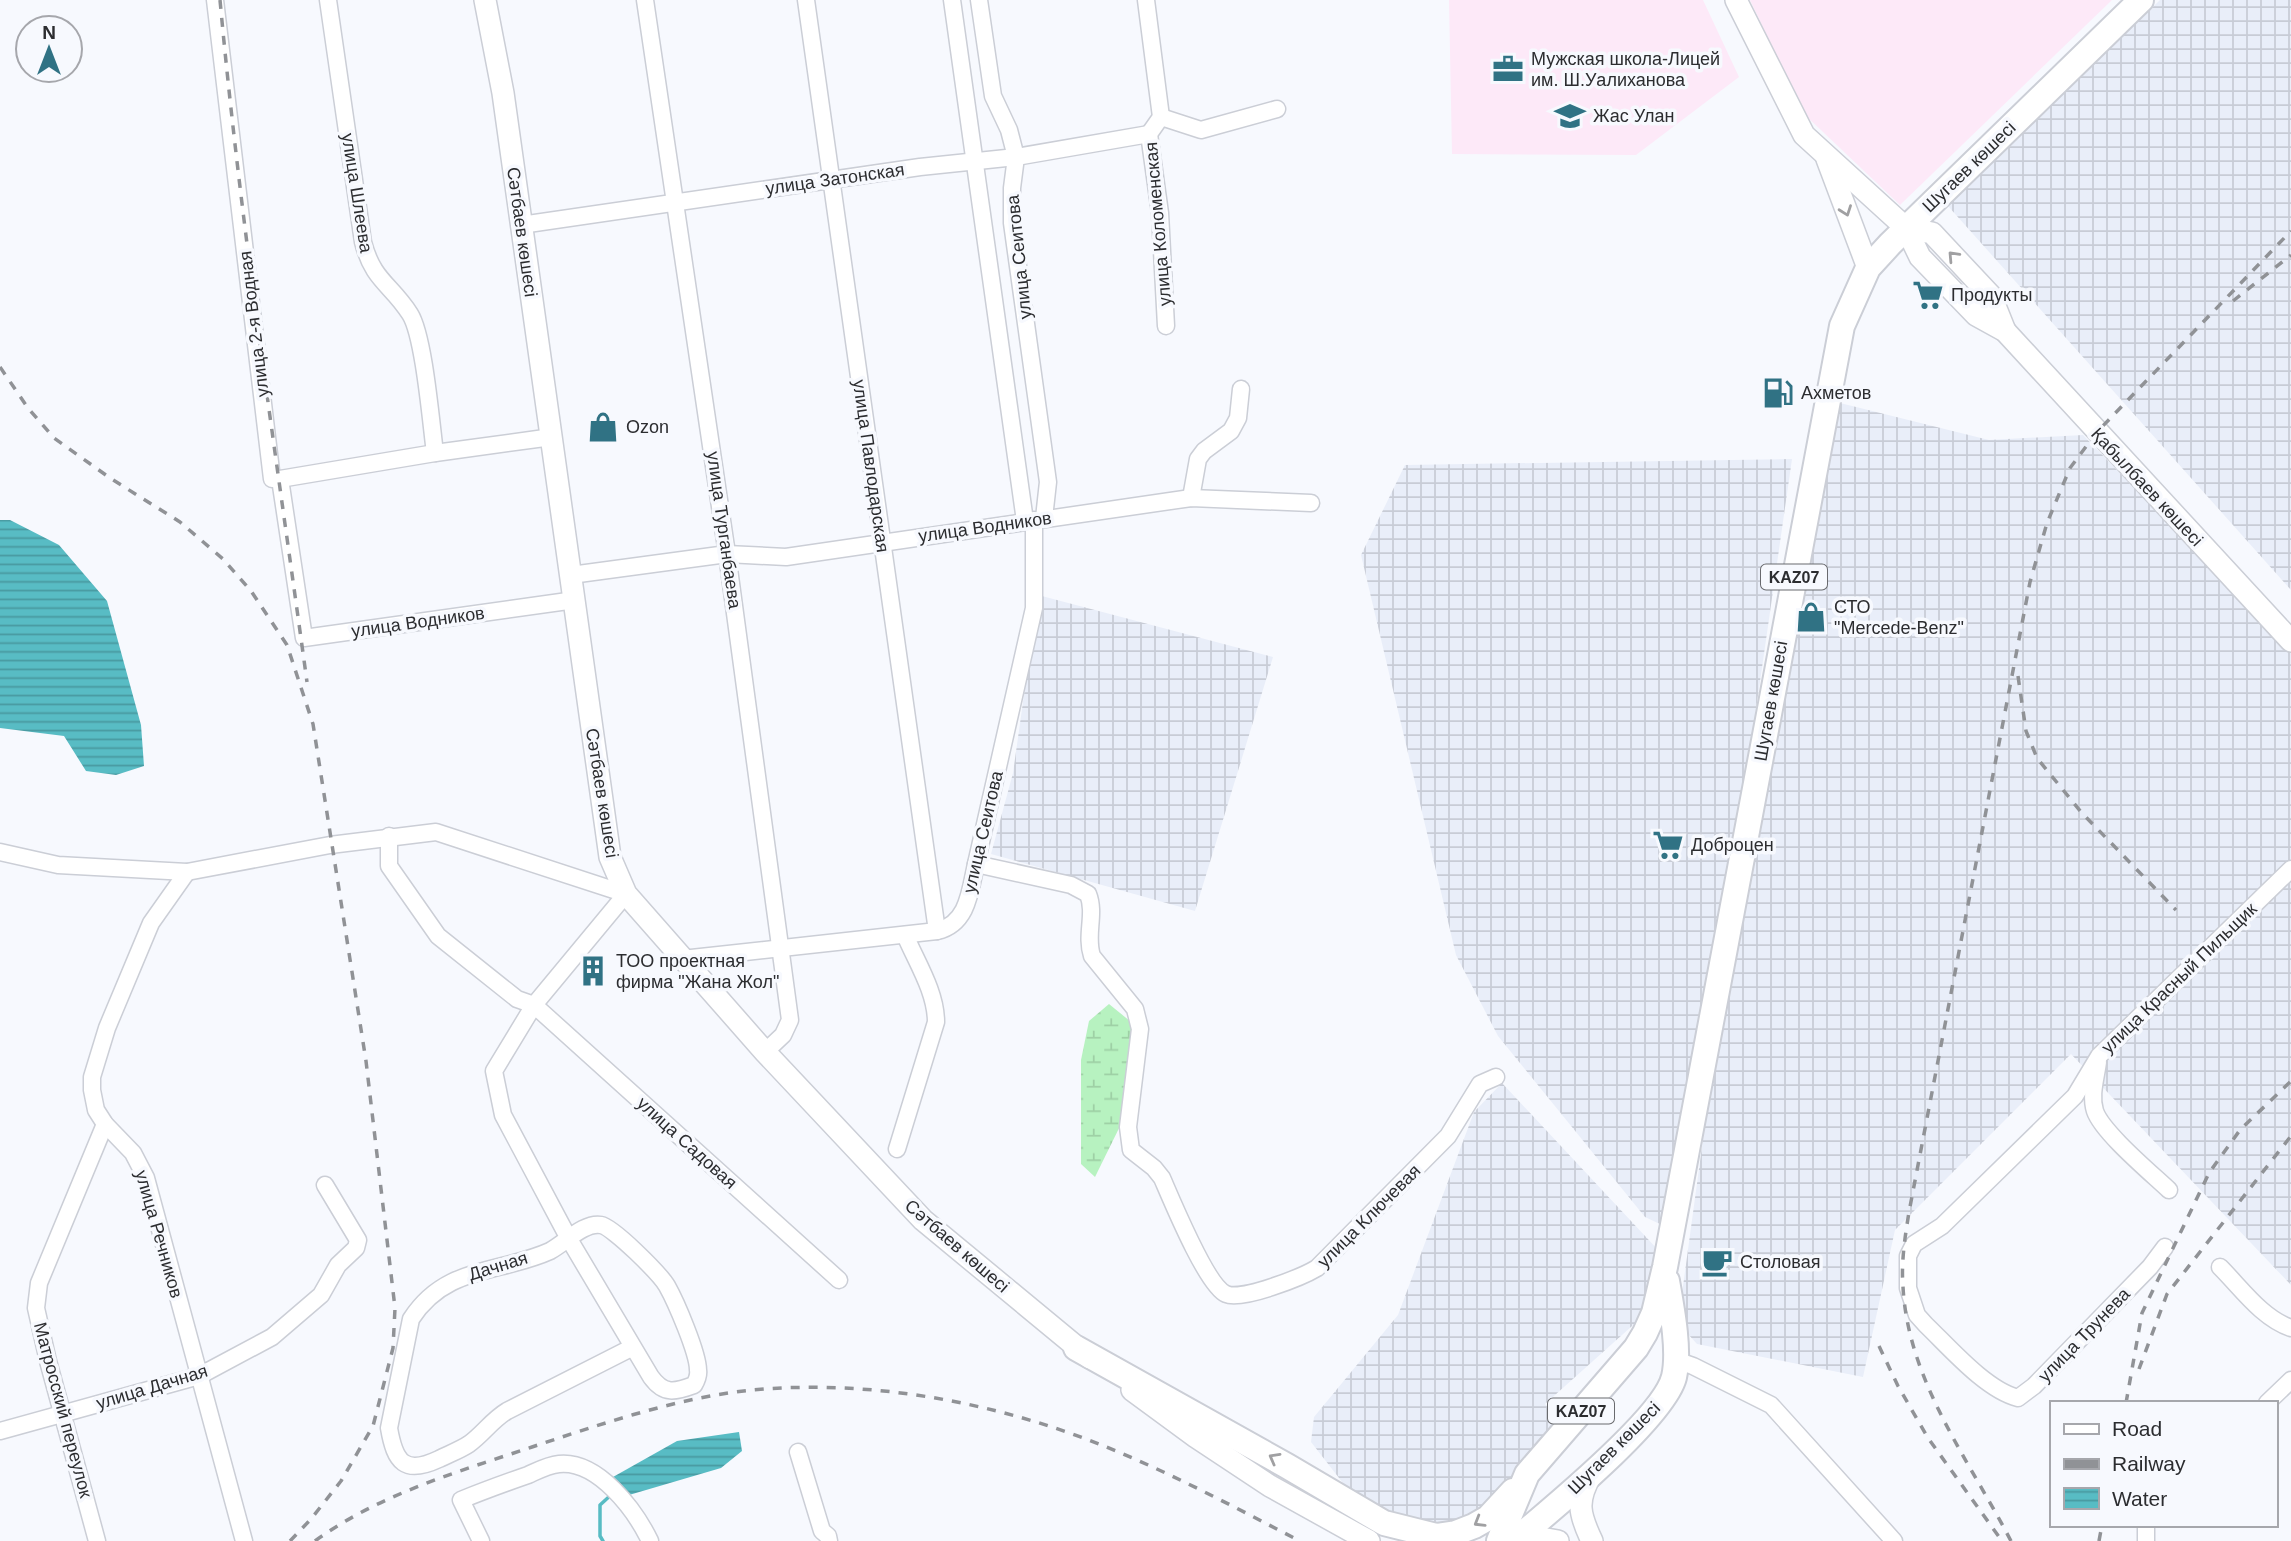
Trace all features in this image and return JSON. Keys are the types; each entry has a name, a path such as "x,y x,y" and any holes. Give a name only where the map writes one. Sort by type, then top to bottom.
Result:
{"highway":[{"name":"Шугаев көшесі","path":"1499,1541 1527,1474 1636,1348 1654,1314 1842,326 1868,268 2141,0"},
{"name":"Шугаев көшесі","path":"1559,1504 1639,1427 1667,1393 1673,1379 1676,1360 1671,1299 1665,1267"},
{"path":"1636,1348 1648,1343 1662,1346 1669,1349 1676,1360"},
{"path":"1076,1348 1384,1523 1436,1536 1456,1534 1474,1527 1488,1517 1527,1474"},
{"path":"1527,1474 1526,1490 1532,1500 1542,1505 1559,1504"},
{"name":"KAZ07","path":"1514,1541 1559,1504"}],"main road":[{"name":"Сәтбаев көшесі","path":"485,0 503,93 610,857 626,894 765,1052 923,1220 1076,1348 1196,1437 1270,1486 1369,1541"},
{"name":"Қабылбаев көшесі","path":"1736,0 1804,135 1906,228 1920,257 1976,315 2005,331 2291,641"},
{"path":"1825,154 1868,268"},
{"path":"1592,1541 1582,1519 1581,1493 1594,1470"},
{"path":"1522,1541 1541,1538 1558,1541"}],"street":[{"name":"улица 2-я Водная","path":"215,0 272,479 280,479 304,638"},
{"name":"улица Шлеева","path":"328,0 363,242 376,275 411,315 418,338 435,453"},
{"name":"улица Турганбаева","path":"645,0 782,949 790,1020 783,1035 765,1052"},
{"name":"улица Павлодарская","path":"806,0 937,932"},
{"name":"улица Сеитова","path":"937,932 949,929 956,923 968,898 1034,608 1034,520 975,162 952,0"},
{"name":"улица Сеитова","path":"979,0 993,96 1009,130 1016,157 1012,188 1012,223 1048,482 1034,520"},
{"name":"улица Коломенская","path":"1146,0 1161,117 1149,134 1160,213 1166,326"},
{"path":"1161,117 1201,130 1278,109"},
{"name":"улица Затонская","path":"522,225 831,179 1016,157 1149,134"},
{"path":"1191,498 1198,459 1204,451 1231,431 1238,418 1241,389"},
{"path":"280,479 552,437"},
{"name":"улица Водников","path":"571,575 727,554 786,557 1191,498 1311,503"},
{"name":"улица Водников","path":"304,638 575,600"},
{"path":"0,852 58,864 187,872 330,845 436,832 626,894 534,1005 495,1071 503,1115 569,1239 633,1347"},
{"name":"улица Садовая","path":"388,836 389,866 438,936 517,999 534,1005 839,1280"},
{"name":"улица Ключевая","path":"976,864 1071,885 1088,894 1092,905 1089,945 1092,956 1135,1009 1139,1019 1128,1127 1131,1150 1162,1178 1210,1280 1224,1294 1236,1296 1301,1278 1317,1268 1448,1136 1480,1084 1496,1077"},
{"name":"улица Красный Пильщик","path":"1992,1385 1917,1315 1908,1288 1907,1273 1908,1256 1914,1244 1942,1226 2075,1096 2099,1056 2291,869"},
{"name":"улица Речников","path":"187,872 151,923 107,1028 92,1077 92,1090 96,1110 105,1124 133,1153 146,1178 244,1541"},
{"path":"682,959 937,932"},
{"path":"897,1149 936,1022 936,1007 905,935"},
{"path":"2099,1056 2093,1097 2096,1112 2104,1126 2169,1191"},
{"name":"Матросский переулок","path":"97,1541 36,1308 39,1283 105,1124"},
{"name":"улица Дачная","path":"0,1431 199,1376 272,1337 321,1295 338,1265 356,1248 358,1240 325,1185"},
{"name":"Дачная","path":"592,1225 605,1226 631,1247 666,1284 698,1367 698,1378 694,1385 670,1391 658,1386 633,1347 507,1411 469,1444 428,1464 407,1466 398,1459 389,1428 411,1319 419,1306 447,1284 471,1273 550,1251 592,1225"},
{"name":"улица Трунева","path":"1992,1385 2009,1396 2018,1398 2024,1395 2150,1268 2165,1247"},
{"path":"2220,1267 2261,1310 2277,1323 2291,1328"},
{"path":"1676,1360 1771,1405 1894,1541"},
{"path":"2269,1401 2291,1380"},
{"path":"798,1452 822,1531 829,1541"},
{"path":"481,1541 461,1500 556,1464 575,1465 592,1473 618,1495 640,1521 650,1541"}],"shaded area":[{"name":"Жас Улан","path":"1449,0 1703,0 1739,77 1636,155 1452,154"},
{"path":"1750,0 2112,0 1900,205 1804,114"},
{"path":"2160,0 2291,0 2291,590 1948,206"},
{"path":"1836,402 1989,440 2083,435 2291,650 2291,1285 2071,1054 1895,1230 1863,1377 1697,1344 1678,1323 1707,1110"},
{"path":"1792,459 1749,758 1662,1225 1645,1217 1498,1036 1456,955 1361,555 1405,465"},
{"path":"1038,595 1273,657 1195,911 991,854 1013,773"},
{"path":"1502,1083 1660,1252 1641,1318 1545,1404 1560,1423 1478,1514 1435,1527 1386,1514 1346,1487 1311,1442 1314,1417 1398,1315 1474,1112"}],"green space":[{"path":"1109,1004 1136,1026 1127,1112 1095,1177 1081,1164 1081,1060 1089,1021"}],"water":[{"path":"0,520 10,520 59,545 107,601 141,725 144,766 116,775 86,771 64,736 0,728"},
{"path":"739,1432 742,1451 721,1468 629,1495 613,1477 677,1441"}],"waterway":[{"path":"603,1541 600,1536 600,1505 612,1494"}],"railway":[{"path":"220,0 249,256 307,682"},
{"path":"2011,1541 1928,1387 1907,1322 1903,1268 1909,1212 2030,582 2047,523 2070,468 2097,432 2291,231"},
{"path":"2233,301 2291,255"},
{"path":"0,367 28,408 54,438 110,478 180,522 223,559 251,591 287,645 313,724 366,1061 395,1308 393,1348 373,1426 341,1481 290,1541"},
{"path":"2018,676 2026,731 2037,758 2081,812 2176,910"},
{"path":"2126,1401 2142,1313 2209,1173 2240,1130 2291,1081"},
{"path":"2139,1369 2167,1294 2291,1136"},
{"path":"1879,1346 1928,1438 2002,1541"},
{"path":"315,1541 340,1524 392,1497 585,1429 697,1399 752,1390 797,1387 886,1391 931,1397 1020,1417 1129,1456 1300,1541"},
{"path":"2099,1541 2102,1527"}],"place":[{"name":"Мужская школа-Лицей им. Ш.Уалиханова","path":"1508,69"},
{"name":"Жас Улан","path":"1570,116"},
{"name":"Продукты","path":"1928,295"},
{"name":"Ахметов","path":"1778,393"},
{"name":"Ozon","path":"603,427"},
{"name":"СТО \"Mercede-Benz\"","path":"1811,617"},
{"name":"Доброцен","path":"1668,845"},
{"name":"ТОО проектная фирма \"Жана Жол\"","path":"593,971"},
{"name":"Столовая","path":"1717,1262"}]}
